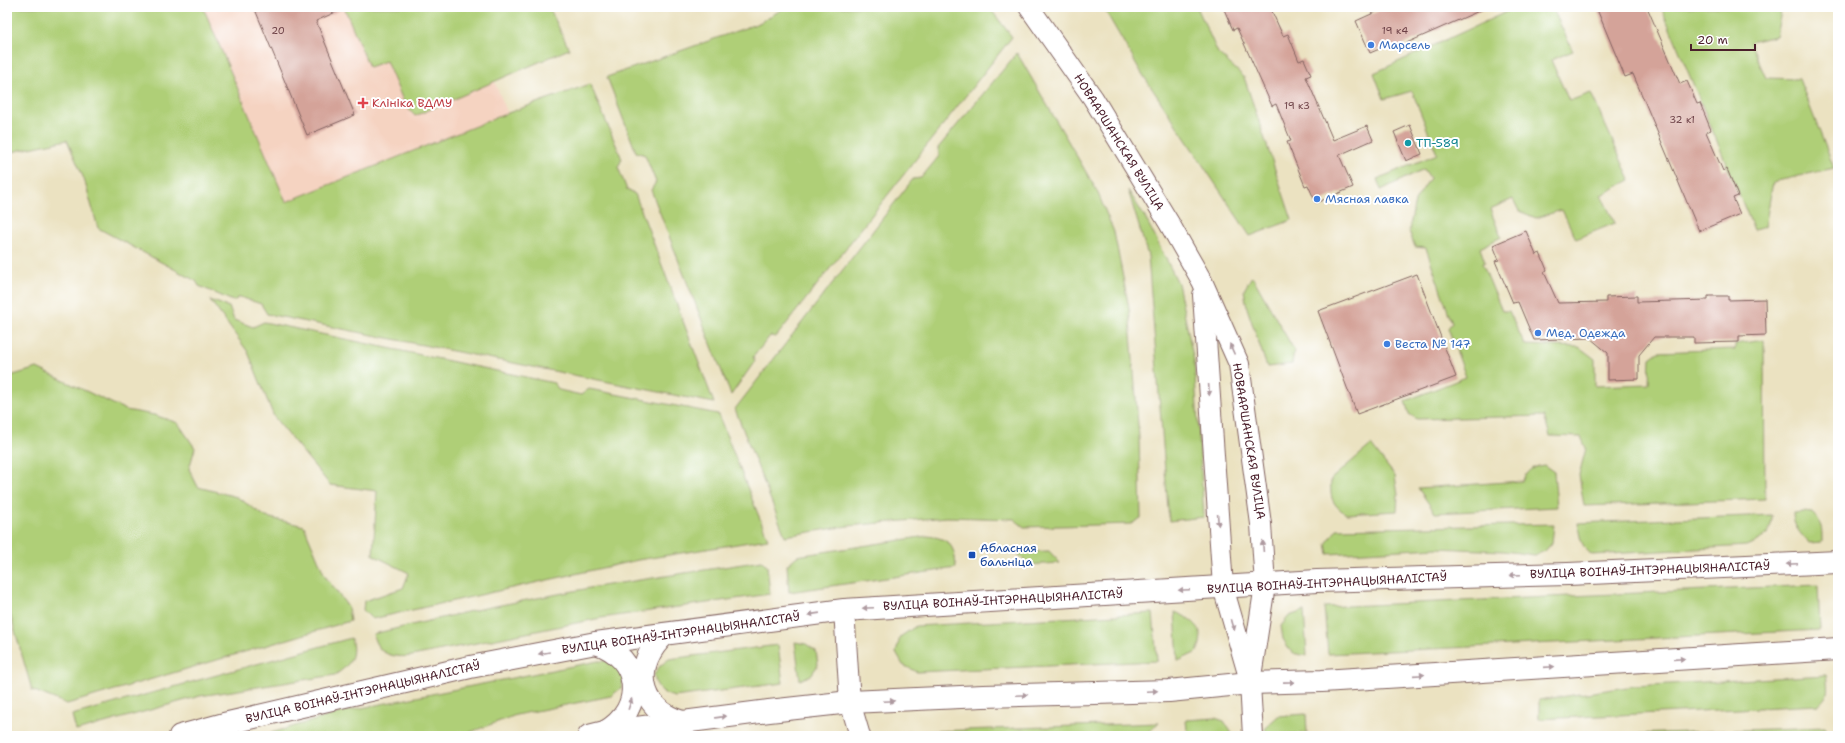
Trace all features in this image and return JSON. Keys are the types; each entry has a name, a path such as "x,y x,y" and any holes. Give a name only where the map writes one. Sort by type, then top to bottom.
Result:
{"main road":[{"name":"ВУЛІЦА ВОІНАЎ-ІНТЭРНАЦЫЯНАЛІСТАЎ","path":"180,736 224,724 462,668 596,643 844,610 1317,581 1576,574 1838,562"},
{"path":"665,634 656,642 648,653 644,665 643,677 645,688 655,706 672,719 682,722"},
{"path":"596,643 606,646 622,659 630,672 633,689 629,710 623,719 615,727 597,734"},
{"path":"597,734 682,722 850,702 983,696 1169,691 1250,683 1322,681 1838,649"}],"street":[{"name":"НОВААРШАНСКАЯ ВУЛІЦА","path":"1029,7 1093,98 1169,223 1202,281 1239,364 1261,524 1265,584 1250,683"},
{"name":"НОВААРШАНСКАЯ ВУЛІЦА","path":"1202,281 1222,587 1250,683"},
{"path":"844,610 850,702 860,736"},
{"path":"1250,683 1253,736"}],"shaded area":[{"name":"Клініка ВДМУ","path":"170,7 463,7 509,116 271,212"}],"green space":[{"path":"7,7 203,7 286,202 508,113 590,84 622,159 618,167 627,190 635,194 714,403 267,314 261,304 240,297 233,301 199,286 196,281 98,228 84,179 67,140 7,153"},
{"path":"344,7 549,7 569,49 415,116 405,105 386,61 369,67"},
{"path":"786,7 989,7 1012,37 776,337 770,336 753,357 755,361 731,395 651,190 656,182 645,155 636,152 607,77 759,23"},
{"path":"1103,7 1197,7 1218,53 1244,77 1292,220 1250,236 1141,72"},
{"path":"1517,7 1552,7 1573,51 1551,60 1569,101 1591,93 1630,180 1601,195 1615,223 1576,239 1562,210 1536,218 1519,211 1513,199 1490,209 1501,237 1480,248 1485,262 1482,263 1502,311 1509,311 1525,345 1579,347 1595,359 1595,386 1649,384 1650,358 1658,352 1735,349 1735,344 1764,340 1765,499 1584,506 1579,475 1586,448 1581,437 1550,436 1544,416 1417,419 1409,414 1405,401 1466,377 1448,328 1452,323 1426,248 1415,247 1409,231 1415,201 1430,178 1424,169 1381,190 1377,179 1437,154 1412,91 1384,99 1374,73"},
{"path":"1661,7 1782,7 1776,36 1750,42 1766,78 1799,79 1834,168 1773,182 1765,227 1754,230"},
{"path":"1017,53 1097,191 1114,232 1129,308 1139,437 1141,518 1131,524 1024,527 1014,519 947,517 848,526 785,536 735,409 913,179 921,178 939,156 938,148"},
{"path":"1128,190 1146,219 1178,283 1194,361 1204,517 1169,521 1148,256"},
{"path":"1252,276 1294,350 1292,364 1267,367 1247,308 1244,290"},
{"path":"210,300 229,307 234,320 253,327 264,322 554,383 559,390 581,395 589,389 718,414 768,539 638,560 372,619 363,610 364,601 403,588 409,573 373,555 377,491 330,485 274,417 248,352"},
{"path":"37,368 126,410 154,415 178,423 195,448 189,469 198,487 237,497 266,517 304,526 325,576 348,607 350,621 67,704 32,690 7,603 7,377"},
{"path":"1371,445 1395,476 1398,495 1397,511 1346,514 1337,507 1332,500 1331,479"},
{"path":"1544,465 1554,472 1557,507 1435,513 1418,488 1522,481 1530,470"},
{"path":"1793,513 1812,513 1820,523 1822,542 1809,543 1798,530 1794,522"},
{"path":"1772,515 1772,522 1768,532 1762,538 1746,546 1592,555 1581,541 1578,523"},
{"path":"1554,524 1552,543 1545,551 1535,555 1503,551 1437,548 1328,554 1326,544 1337,529"},
{"path":"927,536 941,539 950,544 954,554 956,568 789,592 787,565 797,556"},
{"path":"1049,551 1060,563 1028,565 1017,552"},
{"path":"762,561 767,566 770,594 601,618 412,656 387,654 378,647 373,634 480,609 595,587"},
{"path":"1818,585 1820,630 1328,654 1324,607"},
{"path":"1304,611 1307,656 1292,653 1283,639 1281,626 1289,616"},
{"path":"1175,612 1193,622 1200,632 1201,638 1197,652 1178,661"},
{"path":"1153,613 1157,661 917,672 903,665 896,653 900,637 916,626"},
{"path":"351,638 353,650 350,660 345,668 335,675 200,696 76,731 72,715"},
{"path":"795,642 806,644 816,651 818,665 811,675 800,680"},
{"path":"778,645 783,683 674,697 665,694 660,690 655,680 654,675 660,666 669,659"},
{"path":"598,661 613,661 624,679 621,688 611,696 516,715 460,736 261,736 346,711"},
{"path":"1826,675 1827,692 1825,698 1818,705 1539,719 1539,700 1634,686"},
{"path":"1306,714 1307,733 1265,735 1266,727 1278,716"},
{"path":"1215,718 1224,721 1233,735 1194,736 1187,730 1186,720"},
{"path":"1159,723 1143,736 906,736 908,732"},
{"path":"1826,727 1826,736 1579,736"}],"building":[{"path":"254,7 347,7 316,21 355,115 307,135"},
{"path":"1223,7 1270,7 1283,36 1288,34 1299,61 1304,59 1311,75 1306,77 1333,140 1367,126 1373,140 1339,155 1353,187 1316,203 1308,185 1305,186 1287,142 1291,141 1276,104 1272,106 1237,28 1233,30"},
{"path":"1387,7 1488,7 1393,49 1391,44 1370,53 1356,21"},
{"path":"1596,7 1647,7 1680,84 1687,81 1697,104 1700,103 1711,130 1706,132 1723,171 1727,169 1738,196 1733,198 1740,214 1699,231 1633,74 1625,77"},
{"name":"ТП-589","path":"1410,125 1422,154 1406,161 1394,132"},
{"path":"1526,231 1536,255 1540,253 1547,270 1544,272 1558,303 1606,302 1606,297 1637,296 1637,302 1708,300 1708,296 1728,296 1728,300 1765,299 1766,335 1739,336 1739,342 1694,343 1694,337 1654,337 1639,355 1639,379 1608,380 1608,353 1590,338 1534,340 1518,302 1513,303 1495,261 1499,260 1493,245"},
{"name":"Веста № 147","path":"1417,274 1456,377 1357,414 1318,311"}],"place":[{"name":"Марсель","path":"1371,45"},
{"name":"Клініка ВДМУ","path":"363,103"},
{"name":"ТП-589","path":"1408,143"},
{"name":"Мясная лавка","path":"1317,199"},
{"name":"Мед. Одежда","path":"1538,333"},
{"name":"Веста № 147","path":"1387,344"},
{"name":"Абласная бальніца","path":"972,555"}]}
